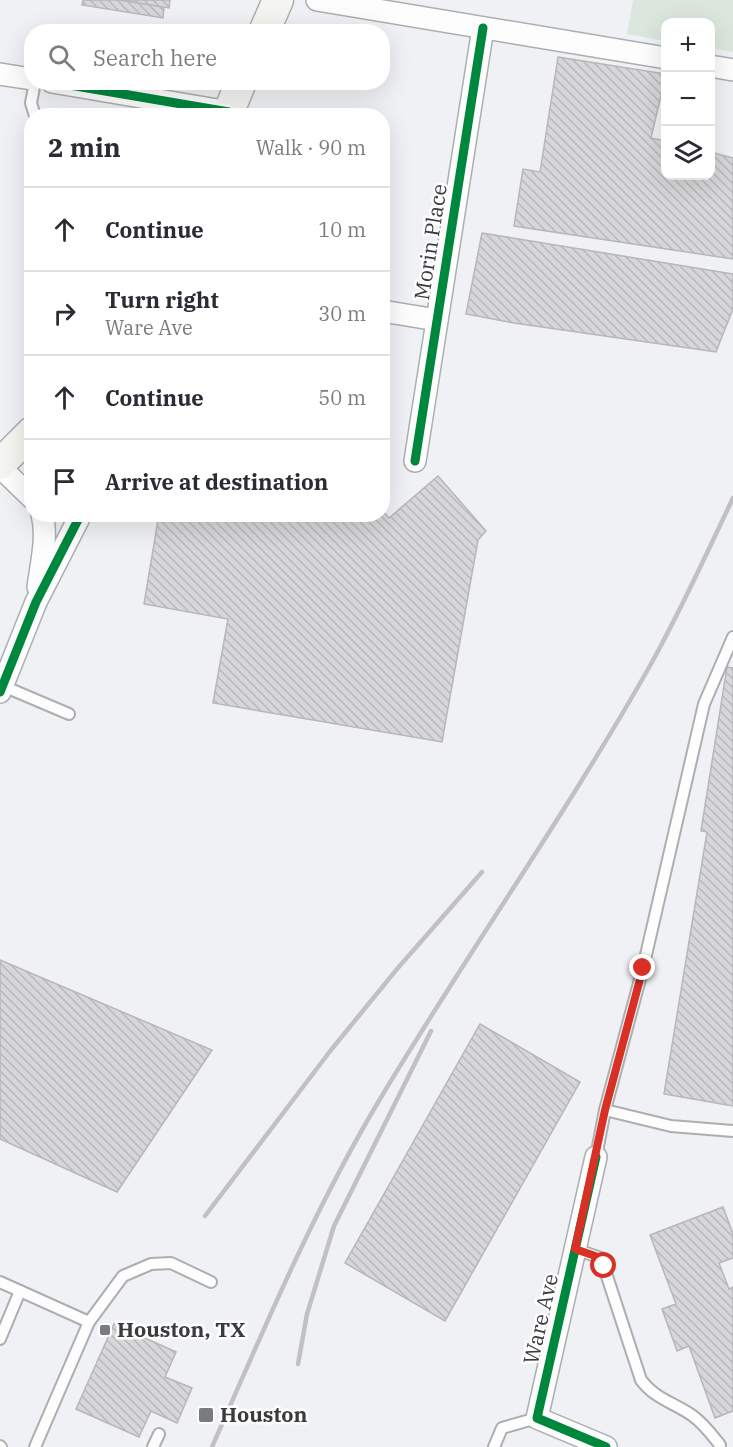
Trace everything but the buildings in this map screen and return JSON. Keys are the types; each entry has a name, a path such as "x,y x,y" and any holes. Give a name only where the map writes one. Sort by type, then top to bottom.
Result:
{"main road":[{"path":"268,24 278,0"},
{"path":"231,108 238,90"},
{"path":"0,465 24,440"}],"street":[{"path":"317,0 661,57"},
{"name":"Morin Place","path":"415,461 483,28"},
{"path":"715,67 733,70"},
{"path":"0,74 24,78"},
{"path":"96,90 195,108"},
{"path":"390,312 437,320"},
{"path":"0,465 24,490"},
{"path":"36,602 44,522"},
{"path":"1,689 36,602 77,522"},
{"name":"Ware Ave","path":"537,1418 596,1157"},
{"path":"537,1418 606,1447"}],"lane":[{"path":"33,90 31,103 33,108"},
{"path":"596,1157 605,1110 643,968 704,704 733,637"},
{"path":"1,689 69,714"},
{"path":"605,1110 671,1126 733,1131"},
{"path":"575,1249 601,1258 641,1380 649,1390 693,1416 720,1445"},
{"path":"35,1447 89,1322 123,1276 152,1264 171,1263 212,1282"},
{"path":"0,1282 89,1322"},
{"path":"0,1339 20,1291"},
{"path":"494,1447 502,1428 537,1418"},
{"path":"153,1447 159,1434"}],"shaded area":[{"path":"633,0 733,0 733,52 715,49 715,18 661,18 661,40 627,34"}],"railway":[{"path":"212,1447 291,1270 356,1141 413,1044 619,719 673,623 733,498"},
{"path":"205,1216 331,1050 397,969 482,872"},
{"path":"298,1364 307,1314 334,1226 431,1031"}],"cycle path":[{"path":"415,461 483,28"},
{"path":"99,90 205,108"},
{"path":"0,692 36,602 77,522"},
{"path":"596,1157 537,1418 606,1447"}],"place":[{"name":"Houston, TX","path":"105,1330"},
{"name":"Houston","path":"206,1415"}],"route":[{"path":"604,1266 601,1258 575,1249 605,1110 643,968"}]}
